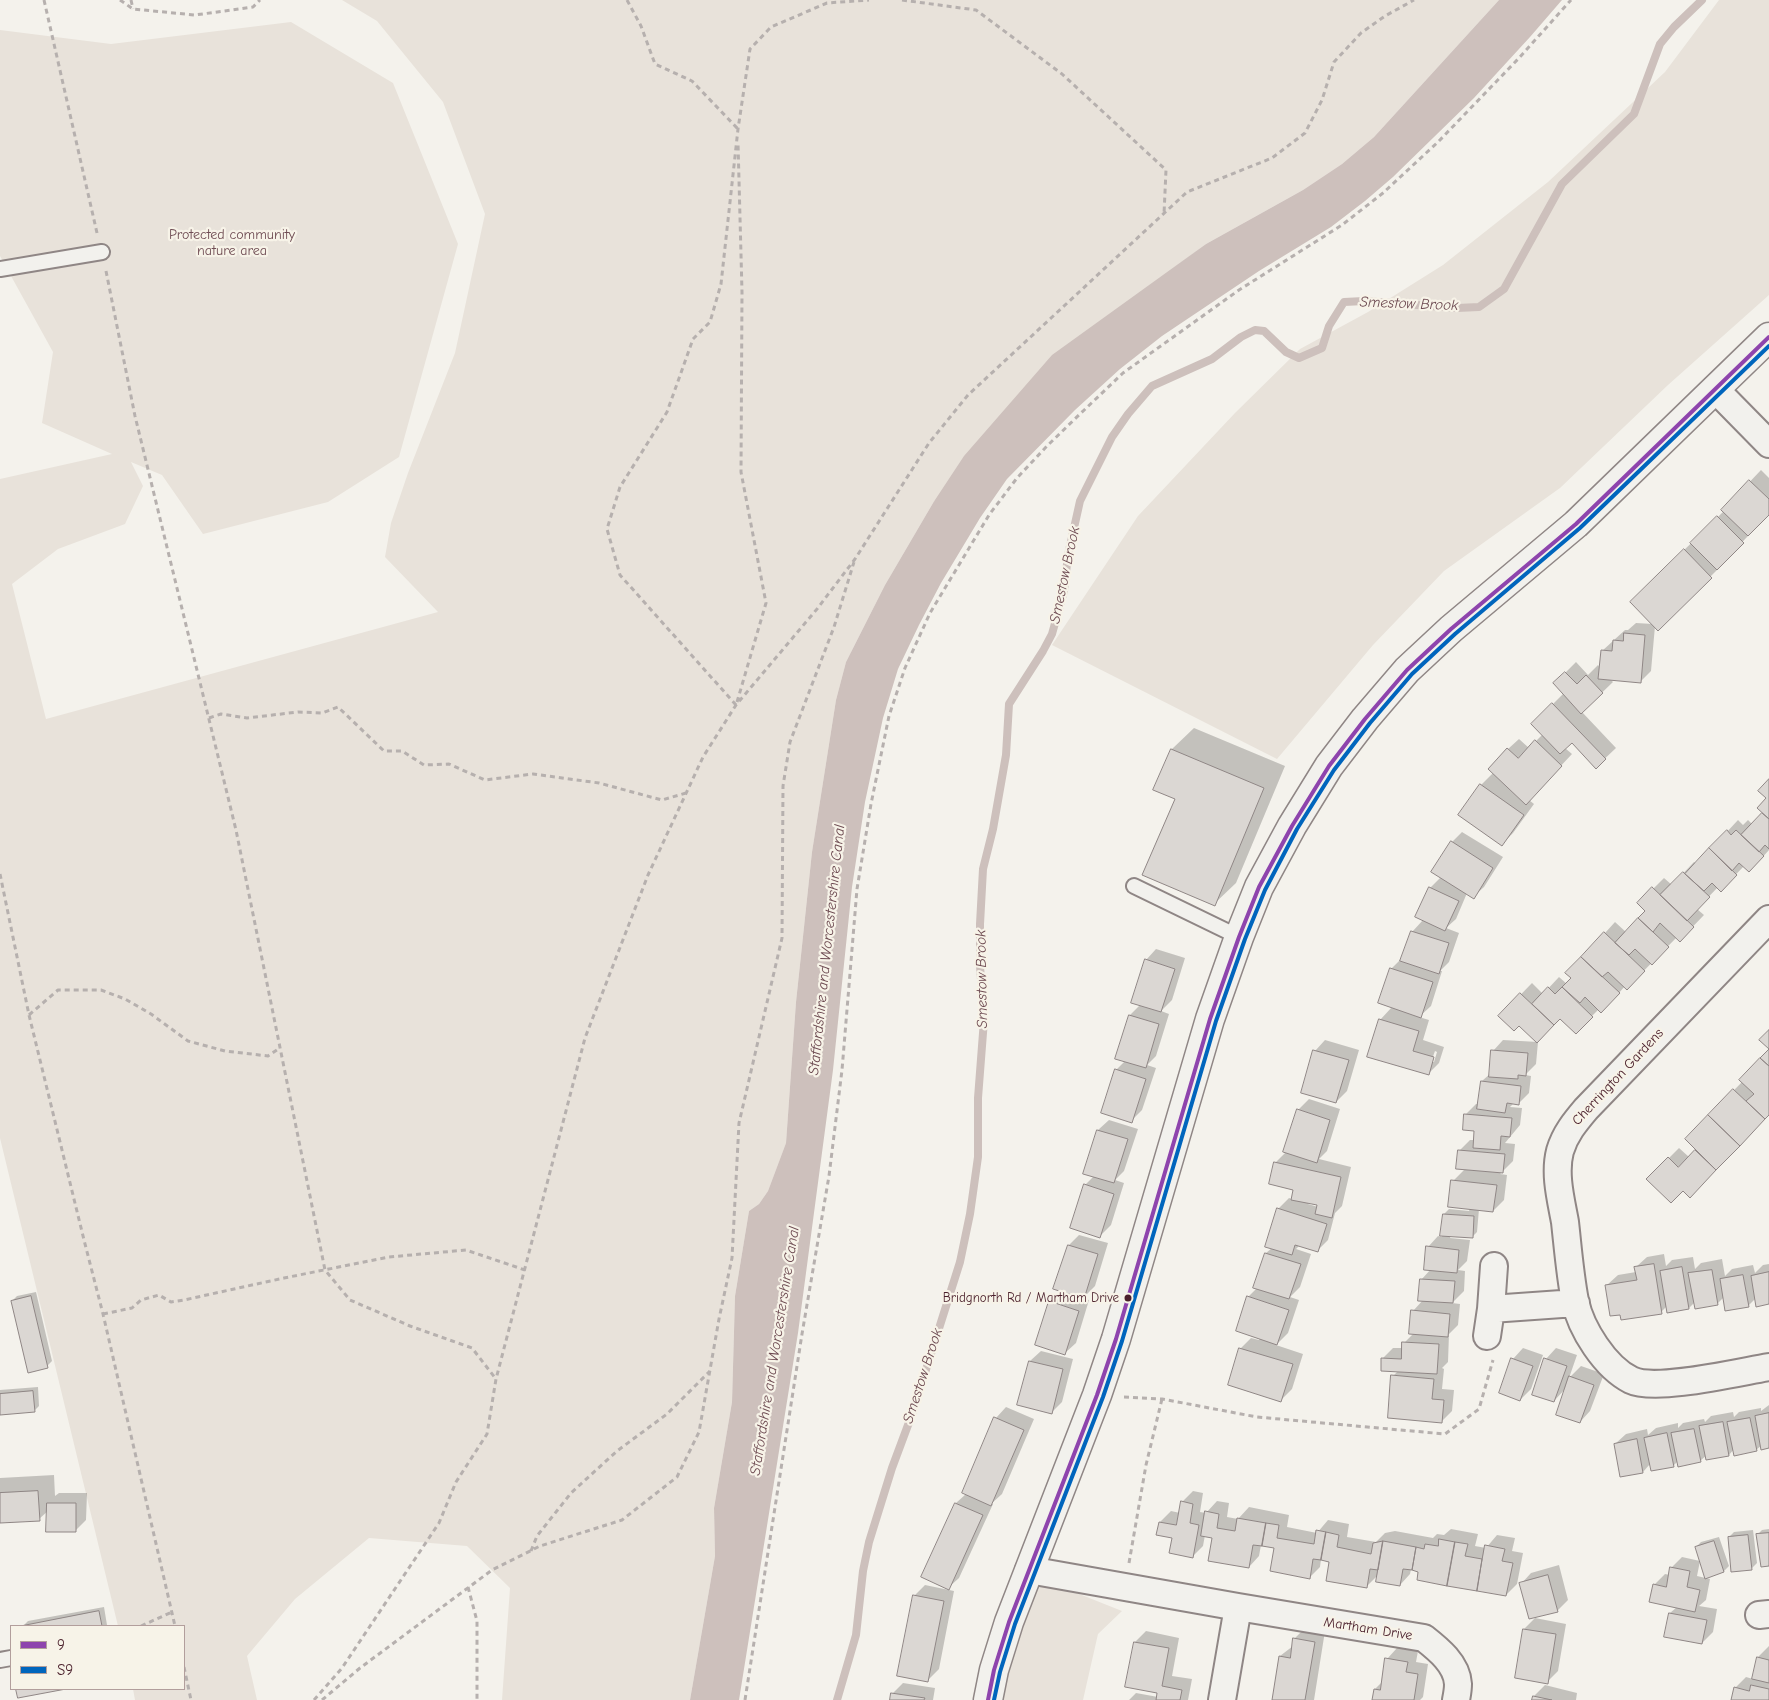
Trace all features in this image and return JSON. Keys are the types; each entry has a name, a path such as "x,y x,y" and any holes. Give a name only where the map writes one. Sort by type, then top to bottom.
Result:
{"highway":[{"path":"988,1700 994,1670 1009,1622 1098,1395 1132,1288 1210,1019 1239,937 1260,887 1292,826 1329,766 1365,719 1407,670 1451,629 1576,524 1769,337"}],"street":[{"path":"1715,389 1769,444"},
{"name":"Cherrington Gardens","path":"1769,919 1568,1130 1560,1152 1558,1174 1576,1303 1587,1332 1602,1356 1616,1371 1632,1381 1650,1384 1673,1383 1769,1368"},
{"path":"1487,1336 1494,1266"},
{"path":"1491,1309 1576,1303"},
{"name":"Martham Drive","path":"1029,1570 1424,1638 1440,1651 1453,1667 1458,1684 1456,1700"},
{"path":"1222,1700 1238,1607"}],"lane":[{"path":"0,269 102,252"},
{"path":"1134,886 1239,937"}],"path":[{"path":"44,0 102,252 136,416 236,830 325,1270 350,1300 410,1326 472,1348 496,1379"},
{"path":"120,0 133,9 195,15 253,6 260,0"},
{"path":"131,0 133,9"},
{"path":"627,0 641,26 655,64 692,81 738,129 742,292 741,472 766,603 736,705"},
{"path":"736,705 620,574 607,528 620,486 667,412 693,339 710,322 721,284 738,129 750,49 771,26 827,3 869,0"},
{"path":"902,0 976,10 1062,74 1166,170 1164,214"},
{"path":"314,1700 342,1668 439,1523 456,1482 487,1434 496,1379 585,1038 648,875 703,757 736,705 818,608 855,559 929,443 968,395 1187,192 1272,158 1305,133 1322,100 1334,62 1361,33 1385,16 1414,0"},
{"path":"745,1700 802,1334 829,1176 842,1070 857,889 871,804 889,716 905,668 930,613 989,515 1017,478 1080,414 1123,373 1239,290 1342,225 1383,193 1438,142 1519,58 1570,0"},
{"path":"322,1700 360,1668 492,1570 540,1546 622,1520 677,1478 700,1432 732,1258 739,1123 782,938 783,786 790,742 834,627 855,559"},
{"path":"209,718 221,714 248,718 298,712 322,713 338,707 384,751 402,751 424,766 449,764 485,780 533,774 557,776 600,783 662,800 686,792"},
{"path":"0,874 29,1015 103,1314 175,1625"},
{"path":"29,1015 58,990 102,990 125,999 188,1041 225,1051 268,1056 280,1048"},
{"path":"103,1314 132,1308 141,1300 159,1295 171,1302 184,1300 388,1257 466,1250 525,1270"},
{"path":"1098,1395 1162,1399 1258,1417 1445,1434 1479,1409 1494,1354 1487,1336"},
{"path":"532,1551 537,1536 571,1493 617,1451 667,1414 710,1370"},
{"path":"1125,1587 1146,1465 1162,1399"},
{"path":"468,1588 477,1621 477,1700"},
{"path":"143,1625 172,1612"},
{"path":"185,1672 190,1700"}],"green space":[{"name":"Protected community nature area","path":"342,0 1499,0 1374,137 1342,164 1303,190 1206,244 1170,271 933,503 885,585 846,662 836,700 812,852 796,1002 786,1143 768,1191 759,1204 749,1211 735,1296 732,1402 714,1508 715,1556 690,1700 502,1700 510,1588 467,1546 369,1538 295,1599 247,1656 257,1700 135,1700 133,1690 185,1690 185,1625 118,1625 0,1138 0,479 112,454 42,423 53,352 0,256 0,30 111,44 291,22 393,83 458,244 399,457 328,502 203,534 162,475 131,462 143,486 125,524 58,549 12,584 46,719 438,612 385,557 391,523 408,473 455,353 485,214 443,102 377,21"},
{"path":"1719,0 1769,0 1769,295 1668,385 1560,488 1444,571 1373,645 1277,759 1052,645 1138,516 1235,413 1300,349 1368,312 1443,265 1548,182 1665,72"},
{"path":"1034,1576 1122,1611 1098,1634 1083,1700 994,1700"}],"water":[{"name":"Staffordshire and Worcestershire Canal","path":"1499,0 1562,0 1474,98 1393,177 1365,201 1331,227 1259,271 1162,336 1120,369 1075,410 1007,479 980,518 941,583 898,669 883,718 865,802 852,887 833,1070 798,1333 739,1700 690,1700 715,1556 714,1508 732,1402 735,1296 749,1211 759,1204 768,1191 786,1143 796,1002 812,852 836,700 846,662 885,585 933,503 964,456 1052,355 1206,244 1303,190 1342,164 1374,137"}],"building":[{"path":"1749,480 1769,499 1769,515 1748,536 1721,510"},
{"path":"1717,516 1744,543 1717,570 1690,543"},
{"path":"1684,549 1712,578 1658,631 1630,602"},
{"path":"1624,633 1645,635 1641,683 1598,679 1601,650 1612,651 1613,640 1623,641"},
{"path":"1565,672 1577,684 1586,675 1603,693 1581,714 1553,683"},
{"path":"1552,703 1606,759 1596,769 1572,743 1560,754 1531,724"},
{"path":"1535,740 1562,766 1526,805 1488,769 1507,748 1518,758"},
{"path":"1171,749 1264,788 1215,906 1142,875 1175,799 1153,790"},
{"path":"1769,779 1769,819 1757,808 1766,798 1758,791"},
{"path":"1480,784 1524,815 1502,846 1458,815"},
{"path":"1762,813 1769,819 1769,849 1765,845 1759,852 1741,835"},
{"path":"1727,830 1731,835 1736,830 1764,856 1749,872 1739,863 1732,871 1709,848"},
{"path":"1451,841 1493,868 1474,899 1431,872"},
{"path":"1709,848 1737,875 1721,892 1712,883 1704,891 1685,874"},
{"path":"1683,872 1710,897 1687,921 1660,895"},
{"path":"1429,887 1459,901 1445,931 1415,917"},
{"path":"1652,887 1694,927 1680,942 1660,923 1653,932 1638,918 1645,911 1637,903"},
{"path":"1638,918 1669,947 1652,965 1635,949 1629,955 1615,943"},
{"path":"1411,931 1449,943 1439,974 1400,961"},
{"path":"1604,932 1645,971 1627,990 1608,972 1602,977 1581,957"},
{"path":"1581,957 1620,993 1601,1013 1585,997 1580,1003 1562,987 1571,978 1565,973"},
{"path":"1145,959 1175,969 1161,1012 1131,1003"},
{"path":"1390,968 1433,982 1421,1018 1378,1003"},
{"path":"1548,987 1555,994 1562,987 1593,1017 1576,1034 1560,1019 1554,1025 1532,1004"},
{"path":"1520,993 1554,1025 1537,1043 1519,1026 1514,1031 1498,1016"},
{"path":"1129,1015 1159,1024 1146,1068 1115,1059"},
{"path":"1379,1019 1419,1031 1413,1051 1434,1057 1429,1075 1367,1057"},
{"path":"1769,1030 1769,1049 1759,1040"},
{"path":"1769,1049 1769,1066 1760,1058"},
{"path":"1313,1050 1349,1060 1336,1103 1301,1093"},
{"path":"1491,1050 1528,1053 1526,1076 1518,1075 1518,1079 1489,1077"},
{"path":"1760,1058 1769,1066 1769,1115 1765,1119 1746,1101 1754,1094 1739,1080"},
{"path":"1115,1069 1146,1079 1132,1123 1101,1113"},
{"path":"1481,1081 1521,1086 1519,1105 1507,1103 1505,1113 1477,1109"},
{"path":"1733,1089 1765,1119 1740,1146 1708,1115"},
{"path":"1297,1109 1330,1120 1317,1163 1283,1152"},
{"path":"1464,1114 1512,1118 1510,1137 1501,1136 1500,1150 1473,1148 1474,1131 1463,1130"},
{"path":"1708,1115 1740,1146 1716,1170 1685,1139"},
{"path":"1097,1130 1128,1139 1114,1183 1083,1174"},
{"path":"1458,1150 1505,1154 1503,1173 1456,1169"},
{"path":"1695,1150 1716,1170 1690,1198 1683,1191 1671,1203 1646,1179 1668,1157 1678,1167"},
{"path":"1274,1162 1341,1177 1332,1218 1315,1214 1317,1205 1291,1200 1293,1190 1269,1184"},
{"path":"1451,1180 1497,1185 1493,1212 1448,1207"},
{"path":"1084,1184 1114,1194 1100,1238 1070,1228"},
{"path":"1277,1208 1327,1224 1318,1252 1295,1245 1292,1255 1265,1247"},
{"path":"1443,1214 1474,1216 1473,1238 1440,1236"},
{"path":"1068,1245 1098,1254 1084,1299 1053,1289"},
{"path":"1426,1246 1459,1250 1457,1273 1424,1270"},
{"path":"1265,1253 1301,1264 1289,1299 1253,1288"},
{"path":"1654,1264 1662,1314 1621,1320 1620,1315 1610,1316 1605,1285 1637,1280 1634,1267"},
{"path":"1682,1267 1689,1309 1667,1313 1660,1271"},
{"path":"1712,1270 1718,1305 1695,1309 1688,1273"},
{"path":"1769,1272 1769,1304 1756,1307 1751,1276"},
{"path":"1743,1275 1749,1307 1725,1311 1720,1279"},
{"path":"1420,1279 1455,1281 1453,1303 1418,1301"},
{"path":"31,1296 48,1368 28,1373 11,1301"},
{"path":"1247,1296 1289,1310 1277,1345 1236,1331"},
{"path":"1049,1301 1079,1311 1065,1355 1035,1345"},
{"path":"1411,1310 1450,1314 1448,1337 1409,1334"},
{"path":"1402,1342 1439,1344 1437,1374 1381,1371 1381,1358 1401,1359"},
{"path":"1239,1348 1293,1364 1281,1402 1228,1385"},
{"path":"1511,1358 1533,1366 1520,1401 1499,1393"},
{"path":"1544,1358 1567,1366 1554,1402 1532,1395"},
{"path":"1029,1361 1063,1369 1052,1414 1017,1405"},
{"path":"1391,1375 1434,1379 1432,1399 1444,1400 1442,1423 1388,1418"},
{"path":"1569,1376 1594,1385 1580,1423 1556,1415"},
{"path":"33,1391 35,1412 0,1415 0,1394"},
{"path":"1769,1413 1769,1448 1761,1450 1755,1416"},
{"path":"994,1417 1024,1430 991,1506 962,1493"},
{"path":"1750,1418 1757,1451 1734,1456 1727,1422"},
{"path":"1723,1422 1729,1456 1706,1460 1699,1426"},
{"path":"1694,1429 1701,1462 1678,1467 1671,1433"},
{"path":"1667,1433 1674,1467 1651,1471 1644,1438"},
{"path":"1637,1439 1643,1473 1620,1477 1614,1444"},
{"path":"38,1491 40,1521 0,1523 0,1493"},
{"path":"1181,1501 1193,1504 1190,1523 1199,1525 1193,1558 1169,1553 1172,1538 1156,1535 1159,1522 1176,1525"},
{"path":"47,1503 76,1503 76,1532 46,1532"},
{"path":"955,1503 983,1515 949,1590 921,1577"},
{"path":"1205,1511 1219,1514 1217,1528 1235,1531 1237,1518 1266,1523 1262,1546 1253,1545 1249,1568 1208,1561 1212,1538 1201,1536"},
{"path":"1266,1523 1279,1525 1277,1538 1314,1544 1316,1530 1326,1532 1321,1560 1313,1559 1310,1579 1270,1571 1274,1548 1262,1546"},
{"path":"1326,1532 1339,1535 1337,1547 1371,1554 1373,1543 1383,1541 1378,1570 1370,1569 1367,1588 1326,1581 1329,1562 1321,1560"},
{"path":"1769,1533 1769,1566 1761,1567 1756,1534"},
{"path":"1748,1535 1752,1570 1731,1572 1728,1537"},
{"path":"1439,1539 1455,1542 1447,1586 1417,1580 1418,1572 1412,1570 1416,1547 1424,1549 1425,1544 1438,1546"},
{"path":"1383,1541 1416,1547 1412,1570 1403,1569 1400,1586 1376,1582"},
{"path":"1714,1541 1724,1572 1705,1579 1695,1547"},
{"path":"1455,1542 1468,1544 1465,1556 1482,1559 1477,1591 1447,1586"},
{"path":"1485,1545 1505,1549 1502,1561 1513,1563 1506,1596 1477,1591"},
{"path":"1670,1567 1690,1571 1687,1587 1700,1590 1695,1612 1649,1602 1653,1584 1666,1587"},
{"path":"1548,1575 1558,1612 1529,1619 1519,1583"},
{"path":"913,1595 944,1601 928,1682 897,1676"},
{"path":"99,1611 102,1625 26,1625"},
{"path":"1669,1613 1707,1620 1702,1644 1664,1637"},
{"path":"1523,1629 1556,1634 1548,1684 1515,1678"},
{"path":"1293,1638 1315,1642 1305,1700 1272,1700 1279,1656 1290,1658"},
{"path":"1134,1642 1169,1648 1162,1686 1182,1690 1180,1700 1156,1700 1157,1693 1125,1687"},
{"path":"1757,1657 1769,1660 1769,1683 1752,1679"},
{"path":"1385,1658 1408,1662 1406,1672 1418,1674 1414,1700 1372,1700 1374,1689 1380,1690"},
{"path":"1751,1685 1769,1689 1769,1700 1731,1700 1734,1687 1749,1691"},
{"path":"16,1690 61,1690 18,1698"},
{"path":"891,1693 925,1698 924,1700 890,1700"},
{"path":"1533,1696 1552,1700 1532,1700"}],"waterway":[{"name":"Smestow Brook","path":"837,1700 856,1635 863,1571 869,1542 960,1262 970,1214 978,1157 978,1098 984,1020 980,966 983,869 993,829 1006,755 1009,704 1052,634 1064,591 1068,555 1080,501 1112,437 1128,414 1152,386 1212,359 1241,337 1255,330 1264,331 1286,352 1299,358 1322,348 1329,326 1344,302 1364,301 1457,308 1479,307 1504,289 1562,184 1634,114 1660,44 1674,27 1702,0"}],"transit line":[{"name":"9","path":"988,1700 994,1670 1009,1622 1097,1395 1116,1339 1210,1019 1259,887 1292,826 1329,766 1365,719 1407,670 1451,629 1576,524 1769,337"},
{"name":"S9","path":"994,1700 1000,1672 1015,1624 1103,1397 1122,1341 1216,1021 1245,939 1265,890 1297,829 1334,770 1370,723 1412,674 1455,634 1580,528 1769,346"}],"place":[{"name":"Bridgnorth Rd / Martham Drive","path":"1128,1298"}]}
